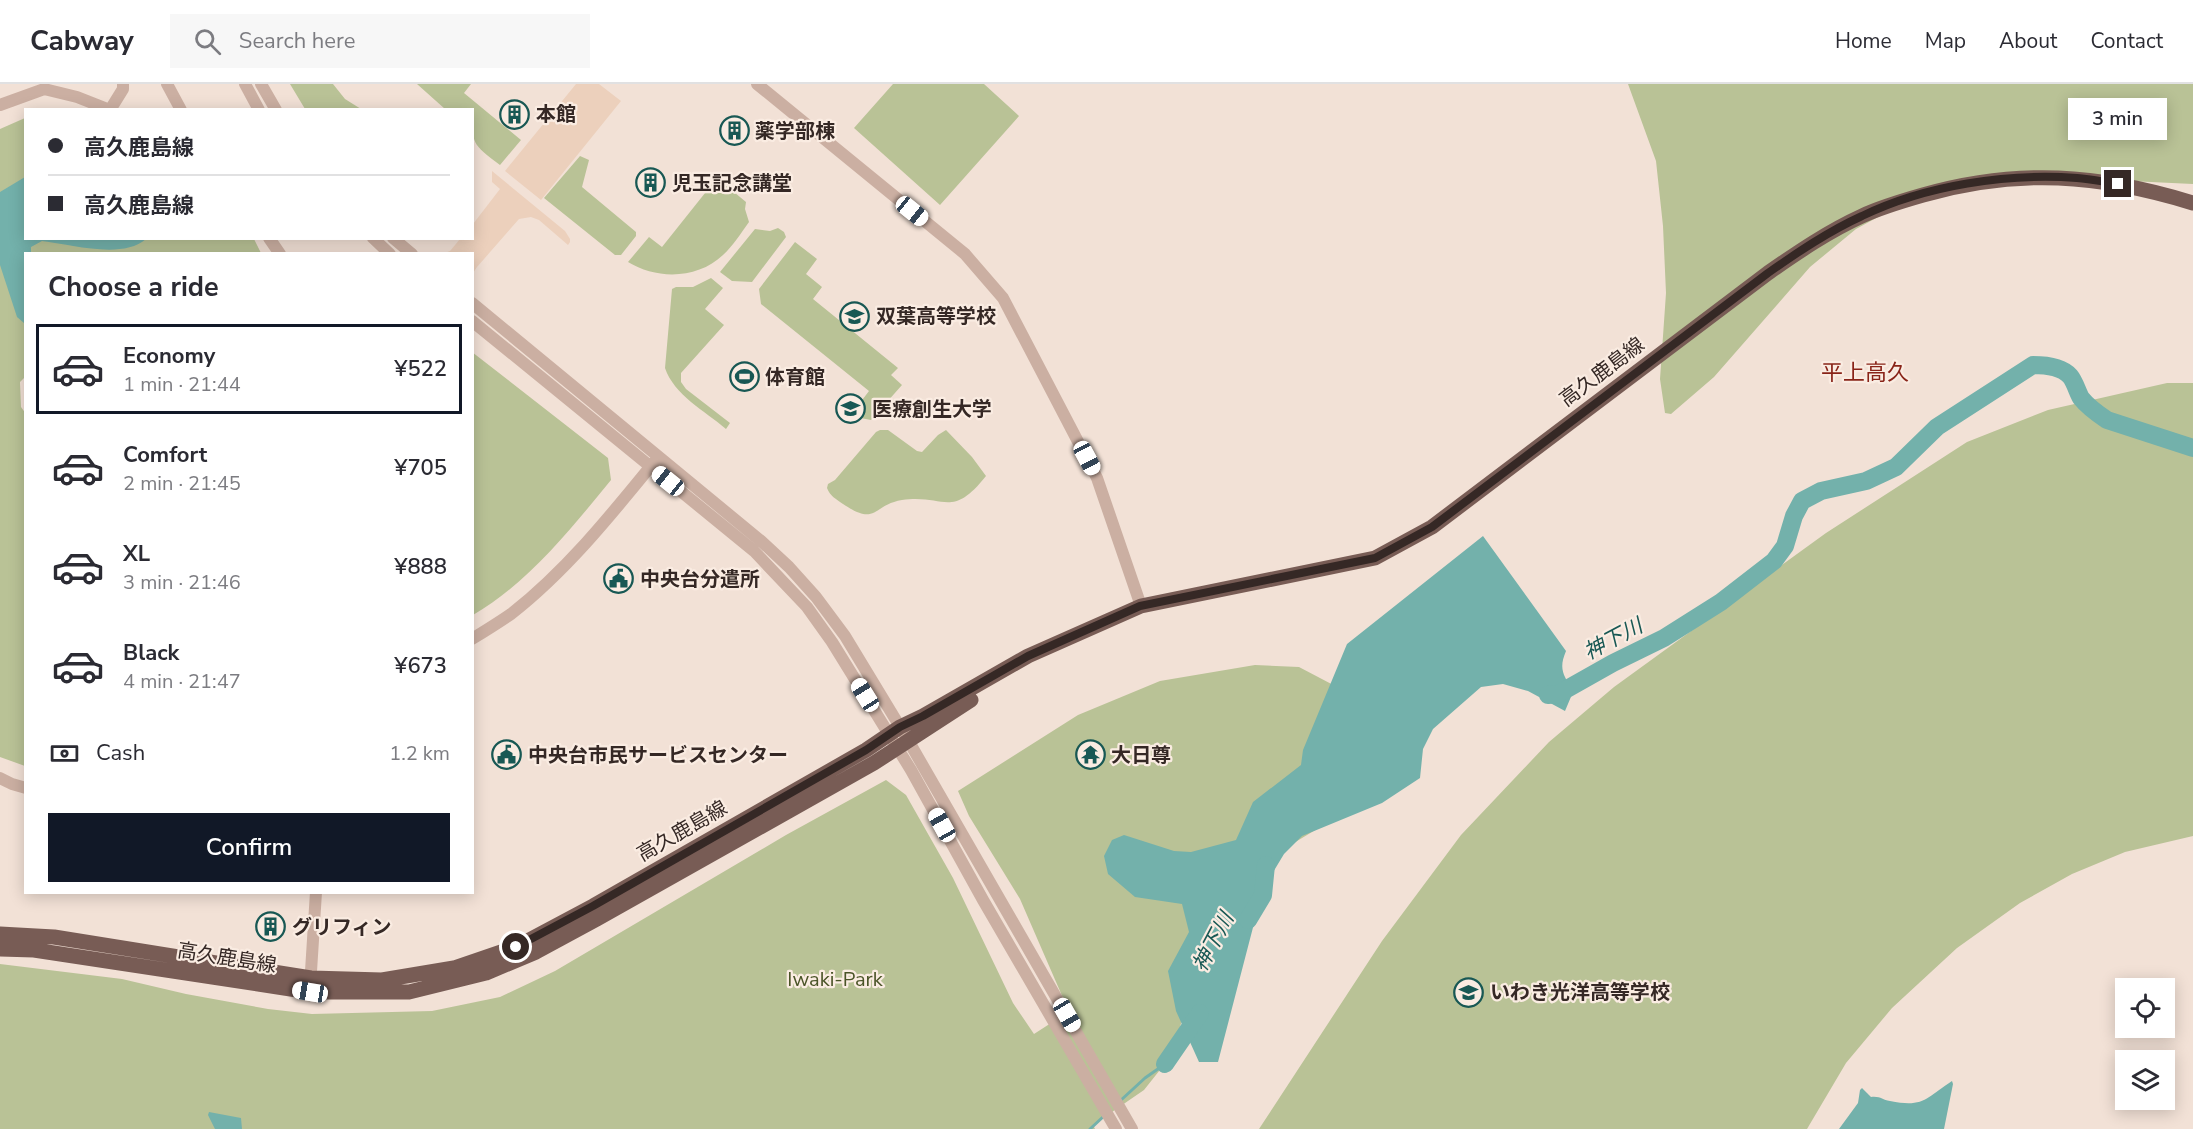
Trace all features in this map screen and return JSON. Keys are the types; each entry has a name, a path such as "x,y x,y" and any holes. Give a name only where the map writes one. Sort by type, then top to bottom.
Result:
{"main road":[{"name":"高久鹿島線","path":"0,949 34,950 310,985 382,980 454,968 516,947 593,906 866,750 898,737 923,716 1028,656 1069,636 1140,606 1375,558 1399,547 1432,527 1768,273 1808,245 1864,215 1903,200 1947,188 1996,179 2037,177 2098,181 2160,193 2193,203"},
{"name":"高久鹿島線","path":"0,934 54,937 310,985"}],"street":[{"path":"111,108 123,89 123,84"},
{"path":"167,84 180,108"},
{"path":"245,84 258,108"},
{"path":"261,84 275,108"},
{"path":"757,84 965,254 1003,298 1097,478 1140,606"},
{"path":"0,105 43,87 105,108"},
{"path":"374,240 388,252"},
{"path":"395,240 410,252"},
{"path":"474,305 761,541 816,597 845,636 898,737 1132,1129"},
{"path":"474,323 753,551 784,580 807,607 898,737 911,770 983,900 1116,1129"},
{"path":"474,638 510,614 551,579 616,510 659,456"},
{"path":"0,778 24,787"},
{"path":"310,985 316,894"}],"green space":[{"path":"290,84 333,84 345,99 359,108 304,108"},
{"path":"417,84 471,84 464,93 521,140 500,165 475,142 474,108 444,108"},
{"path":"893,84 984,84 1019,116 940,205 854,128"},
{"path":"1628,84 2193,84 2193,184 2088,179 2005,181 1902,204 1856,229 1810,267 1714,377 1671,414 1665,413 1660,379 1666,293 1663,226 1656,161"},
{"path":"24,118 24,240 254,240 260,252 24,252 24,378 20,382 21,407 24,411 24,766 0,757 0,129"},
{"path":"580,156 589,160 582,187 636,232 636,236 621,255 615,255 544,198"},
{"path":"717,178 746,202 745,209 749,222 734,244 723,255 702,269 677,274 652,272 628,262 649,237 662,247"},
{"path":"778,228 784,232 786,237 752,282 732,281 720,272 755,229 770,231"},
{"path":"795,242 817,259 806,274 822,287 813,299 898,368 891,375 902,385 871,420 850,416 869,391 761,304 759,289"},
{"path":"711,278 723,288 705,309 724,325 681,373 681,382 686,389 730,423 726,429 691,402 675,386 665,368 672,289 693,287"},
{"path":"474,354 608,458 611,480 548,554 493,602 474,614"},
{"path":"2167,383 2193,383 2193,836 2125,852 2072,874 2020,903 1957,948 1892,1008 1846,1063 1807,1129 1259,1129 1382,941 1461,835 1549,742 1614,687 1826,533 1967,442 2048,410"},
{"path":"880,430 888,430 917,451 922,452 946,430 972,457 986,476 974,489 955,501 902,500 869,514 854,511 832,495 827,488 828,484 835,480"},
{"name":"Iwaki-Park","path":"1255,665 1299,667 1339,688 1332,820 1259,864 1184,1014 1171,1056 1144,1090 1093,1125 1095,1129 0,1129 0,964 122,979 186,994 268,1009 312,1014 432,1011 500,997 555,971 786,835 886,780 906,795 953,878 1013,1003 1034,1034 1065,1014 1063,998 1020,899 969,816 958,791 1078,715 1160,681"}],"shaded area":[{"path":"576,84 599,84 621,101 541,200 505,171"},
{"path":"492,171 565,231 570,239 568,245 539,220 531,217 519,219 474,272 474,252 448,252 459,240 474,240 474,223 500,189 492,182"}],"water":[{"path":"24,178 24,240 144,240 124,249 110,250 42,241 31,247 31,252 24,252 24,323 17,317 0,265 0,192"},
{"path":"1483,536 1566,651 1562,668 1573,692 1565,711 1528,691 1503,684 1481,687 1433,729 1423,749 1420,778 1382,803 1302,836 1284,854 1263,889 1218,1062 1199,1062 1176,1011 1168,971 1189,932 1182,904 1135,897 1108,874 1104,856 1112,840 1124,835 1174,851 1191,852 1236,840 1253,802 1301,765 1303,750 1347,644"},
{"path":"1952,1081 1944,1129 1839,1129 1858,1103 1862,1088 1871,1097 1910,1103 1930,1097"},
{"path":"209,1112 241,1118 242,1129 215,1129 208,1115"}],"waterway":[{"name":"神下川","path":"1548,695 1558,694 1664,638 1721,602 1774,561 1785,546 1794,516 1802,501 1821,491 1866,481 1896,467 1937,427 2033,365 2062,370 2072,378 2081,398 2107,420 2193,448"},
{"name":"神下川","path":"1248,920 1263,895 1266,865"},
{"name":"神下川","path":"1165,1064 1200,1013"},
{"path":"1120,1101 1145,1078 1165,1064"},
{"path":"1090,1129 1104,1116"}],"place":[{"name":"本館","path":"515,114"},
{"name":"薬学部棟","path":"734,131"},
{"name":"児玉記念講堂","path":"651,183"},
{"name":"双葉高等学校","path":"855,316"},
{"name":"体育館","path":"744,377"},
{"name":"医療創生大学","path":"851,409"},
{"name":"中央台分遣所","path":"619,579"},
{"name":"中央台市民サービスセンター","path":"507,755"},
{"name":"大日尊","path":"1090,755"},
{"name":"グリフィン","path":"271,927"},
{"name":"いわき光洋高等学校","path":"1469,992"}],"district":[{"name":"平上高久","path":"1865,373"}],"route":[{"path":"516,947 593,906 866,750 900,727 1028,656 1069,636 1140,606 1375,558 1399,547 1432,527 1768,273 1808,245 1864,215 1903,200 1947,188 1996,179 2079,178 2118,184"}]}
